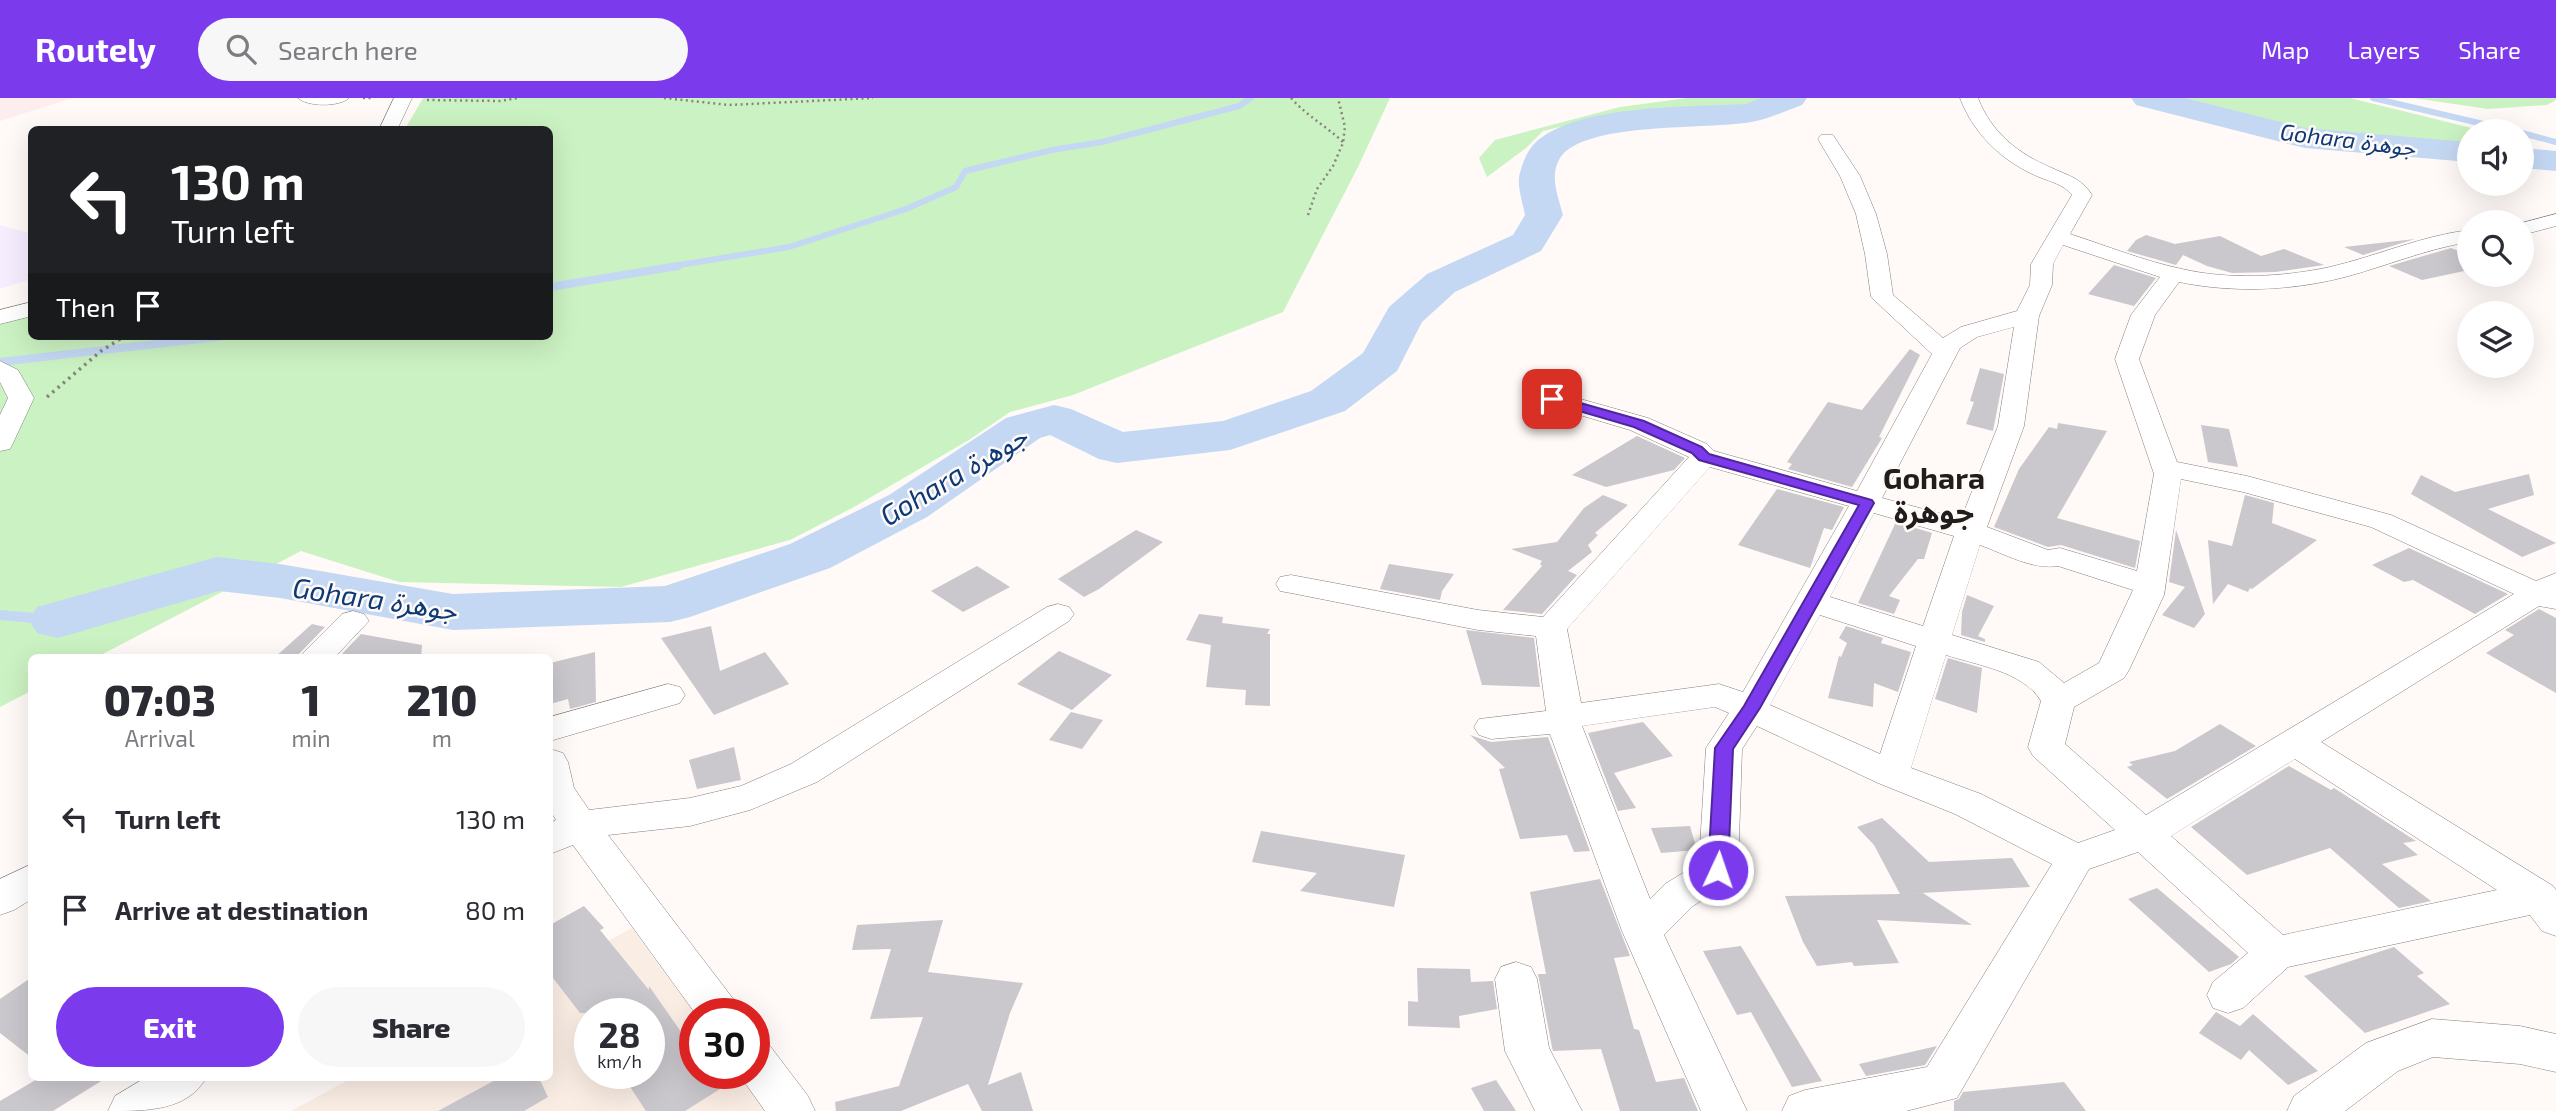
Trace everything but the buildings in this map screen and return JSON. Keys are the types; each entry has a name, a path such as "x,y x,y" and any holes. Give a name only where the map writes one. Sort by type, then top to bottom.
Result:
{"street":[{"path":"307,98 340,98"},
{"path":"390,126 403,98"},
{"path":"1891,774 1970,531 2011,426 2027,316 2041,285 2042,264 2082,195 2077,185 2021,161 1993,139 1972,108 1969,98"},
{"path":"1827,139 1858,187 1878,254 1882,297 1946,354"},
{"path":"2534,226 2556,220"},
{"path":"2056,236 2198,281 2318,276 2457,239"},
{"path":"2173,274 2143,315 2127,359 2168,474 2148,596 2112,670 2058,701 2046,747 2276,953"},
{"path":"0,317 28,310"},
{"path":"1643,931 1679,895 1718,870 1724,748 1751,708 1812,602 1950,344 1969,332 2027,316"},
{"path":"0,368 9,375 21,398 5,434"},
{"path":"1552,399 1639,424 1697,450 1704,457 1970,531 2046,559 2060,557 2150,585"},
{"path":"1551,628 1704,457"},
{"path":"2166,468 2247,484 2381,521 2550,593"},
{"path":"1291,584 1478,620 1551,628"},
{"path":"1805,1111 1941,1084 2075,859 2143,835 2295,742 2550,593"},
{"path":"1812,602 2027,670 2049,686 2058,701"},
{"path":"564,832 691,812 750,797 804,772 1058,614"},
{"path":"320,654 353,621"},
{"path":"1551,628 1564,705 1563,723 1643,931 1724,1111"},
{"path":"553,728 668,695"},
{"path":"1491,727 1552,722 1563,717 1719,695 1891,774 1968,804 2075,859"},
{"path":"2295,742 2548,909"},
{"path":"553,776 564,832 706,998"},
{"path":"0,899 28,882"},
{"path":"2228,995 2276,953 2548,909"},
{"path":"1516,979 1527,1051 1559,1111"},
{"path":"2310,1111 2382,1057 2431,1038 2520,1045 2556,1053"},
{"path":"131,1111 179,1081"},
{"path":"770,1081 792,1111"}],"path":[{"path":"403,98 477,102 518,98"},
{"path":"664,98 729,105 873,98"},
{"path":"1291,98 1308,117 1325,125 1343,143"},
{"path":"1308,215 1317,189 1333,166 1343,143 1345,127 1338,98"},
{"path":"5,434 101,351 119,340"}],"shaded area":[{"path":"0,98 73,98 0,121"},
{"path":"0,225 28,233 28,280 0,289"},
{"path":"632,928 683,998 679,998 679,1089 749,1089 765,1111 291,1111 346,1081 553,1081 553,970"}],"green space":[{"path":"423,98 1390,98 1358,167 1283,312 1073,395 1010,412 969,440 854,507 790,540 621,587 399,582 301,551 103,654 28,654 28,693 0,707 0,321 28,313 28,340 553,340 553,126 407,126"},
{"path":"1687,98 1766,98 1742,110 1589,120 1543,131 1526,148 1487,177 1479,158 1495,140 1620,107"},
{"path":"2171,98 2350,98 2457,124 2457,146 2302,132 2233,117"},
{"path":"2413,98 2556,100 2547,105 2488,109"}],"waterway":[{"path":"667,267 789,247 906,209 956,187 965,171 1052,150 1102,142 1239,106 1251,98"},
{"name":"Gohara جوهرة","path":"58,620 217,574 280,581 453,612 670,604 810,556 908,506 1023,428 1054,419 1117,448 1230,435 1328,401 1381,361 1404,316 1441,283 1527,243 1544,215 1536,176 1546,151 1581,129 1634,121 1750,113 1791,98"},
{"name":"Gohara جوهرة","path":"2147,98 2305,138 2457,151"},
{"path":"2373,98 2462,119"},
{"path":"2534,136 2556,142"},
{"name":"Gohara جوهرة","path":"2534,159 2556,161"},
{"path":"553,287 678,266"},
{"path":"0,362 191,340"},
{"path":"0,615 58,620"}],"district":[{"name":"Gohara جوهرة","path":"1934,494"}],"route":[{"path":"1552,399 1639,424 1697,450 1704,457 1867,503 1751,708 1724,748 1718,870"}]}
